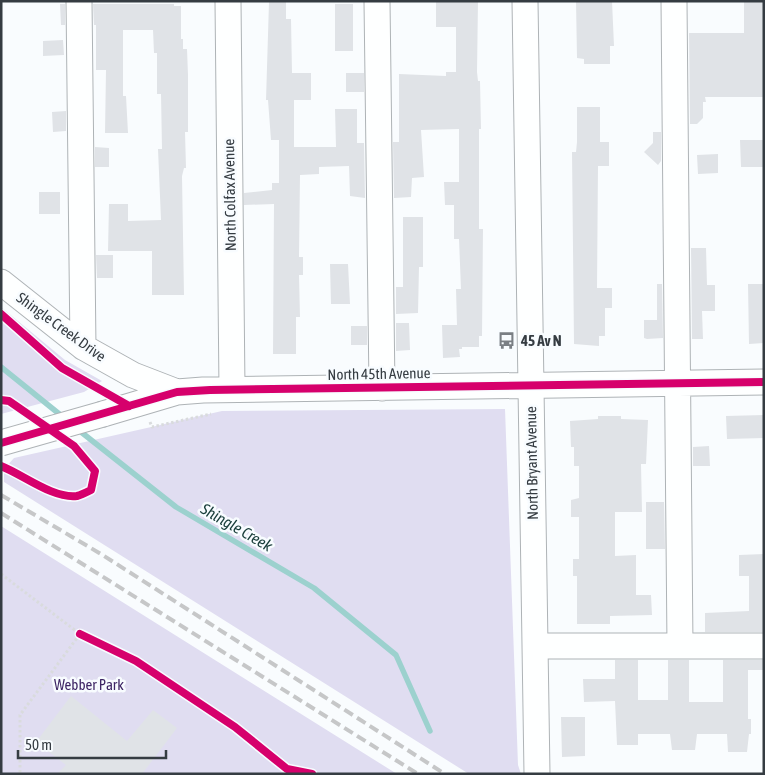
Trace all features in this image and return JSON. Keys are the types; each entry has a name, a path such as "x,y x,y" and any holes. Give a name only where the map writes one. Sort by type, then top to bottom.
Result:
{"street":[{"path":"79,1 83,347"},
{"name":"North Colfax Avenue","path":"228,1 232,389"},
{"path":"376,1 382,388"},
{"name":"North Bryant Avenue","path":"525,1 537,774"},
{"path":"674,1 680,646"},
{"name":"Shingle Creek Drive","path":"1,282 83,347 133,375 178,392"},
{"name":"North 45th Avenue","path":"1,443 178,392 232,389 764,382"},
{"path":"535,646 764,646"}],"path":[{"path":"1,400 9,401 33,418"},
{"path":"2,466 31,482 63,495 77,496 91,490 95,471 74,446 66,441"},
{"path":"1,574 80,634 20,715 20,774"}],"green space":[{"path":"1,307 65,360 102,381 84,392 1,414"},
{"path":"505,409 518,765 521,774 469,774 4,482 4,469 14,458 222,411"},
{"name":"Webber Park","path":"1,526 397,774 1,774"}],"building":[{"path":"436,1 478,1 477,72 478,81 480,81 481,129 479,129 479,229 483,229 482,336 479,336 479,347 462,347 462,349 459,349 460,357 443,358 442,325 457,325 456,289 461,289 459,239 454,239 454,205 445,205 444,182 459,182 459,129 421,130 424,177 412,178 411,197 394,198 393,142 399,142 399,74 446,76 446,72 456,72 456,27 436,27"},
{"path":"576,1 612,1 614,46 610,46 610,64 584,64 584,59 577,58"},
{"path":"744,1 764,1 764,97 705,97 706,102 703,102 703,118 697,124 690,124 689,33 744,33"},
{"path":"269,2 286,2 286,19 291,19 292,73 311,73 311,100 294,100 294,147 336,147 335,109 357,109 357,143 364,143 365,198 350,196 349,166 319,167 319,174 300,175 299,257 303,257 303,275 299,275 300,317 296,317 296,354 273,354 274,204 244,205 244,193 272,190 272,183 279,183 279,140 271,140 268,100 266,100"},
{"path":"60,4 65,4 65,25 61,25"},
{"path":"93,4 174,4 174,6 181,6 181,39 183,39 183,49 187,49 188,75 188,132 185,132 186,168 184,168 182,176 184,295 152,295 152,251 108,251 109,204 128,204 128,221 161,220 158,149 162,149 161,94 157,94 157,53 154,53 153,30 123,30 123,96 126,96 128,133 105,133 106,70 96,70 96,25 94,25"},
{"path":"335,4 353,4 353,51 335,51"},
{"path":"63,40 64,55 43,56 43,41"},
{"path":"346,73 364,73 364,92 346,92"},
{"path":"577,107 600,107 600,142 609,142 609,166 598,166 597,288 612,288 612,308 605,308 605,336 599,336 599,346 574,344 572,152 576,152"},
{"path":"66,111 66,131 53,132 52,112"},
{"path":"653,132 661,132 661,161 658,165 644,152 653,143"},
{"path":"740,140 764,140 764,167 741,167"},
{"path":"95,147 109,148 109,167 95,167"},
{"path":"718,154 718,173 698,174 697,155"},
{"path":"39,192 60,192 60,214 39,214"},
{"path":"403,217 423,217 423,267 419,267 418,313 396,314 396,287 403,287"},
{"path":"691,248 706,248 707,285 715,285 715,311 702,311 703,339 692,339"},
{"path":"96,255 113,255 113,278 97,278"},
{"path":"330,264 348,264 350,304 331,304"},
{"path":"657,284 662,284 663,338 647,339 644,338 644,320 657,320"},
{"path":"748,284 764,284 764,343 749,344"},
{"path":"396,323 409,323 410,350 396,351"},
{"path":"351,326 367,326 367,345 351,345"},
{"path":"764,415 764,438 727,439 726,416"},
{"path":"598,416 621,416 621,419 648,420 646,464 641,464 642,512 615,512 615,556 636,555 636,595 651,595 652,615 610,616 610,624 577,624 577,576 573,576 573,559 579,559 579,517 571,517 571,500 579,498 579,466 574,466 574,447 571,447 570,421 598,419"},
{"path":"709,446 710,466 693,466 693,447"},
{"path":"646,502 664,502 665,549 646,549"},
{"path":"764,554 764,632 705,632 705,613 749,611 749,576 739,576 739,555"},
{"path":"615,660 638,660 638,700 668,700 668,660 689,660 689,702 723,702 723,660 764,660 764,670 748,670 748,719 751,719 751,734 749,734 747,752 728,752 727,734 697,734 695,750 672,750 670,734 638,734 638,745 617,745 615,701 584,702 583,679 615,679"},
{"path":"71,696 127,741 153,710 177,728 142,774 57,774 66,765 36,742"},
{"path":"561,717 585,717 585,756 562,757"}],"waterway":[{"name":"Shingle Creek","path":"1,367 63,417"},
{"name":"Shingle Creek","path":"76,428 176,507 314,588 396,655 430,731"}],"railway":[{"path":"1,495 101,554 445,774"},
{"path":"1,513 418,774"}],"cycle path":[{"path":"1,314 62,368 129,406"},
{"path":"1,443 177,392 764,382"},
{"path":"1,400 9,401 74,446 95,471 91,490 77,496 68,496 48,490 1,466"},
{"path":"80,634 136,661 235,727 287,769 312,774"}],"place":[{"name":"45 Av N","path":"507,341"}]}
